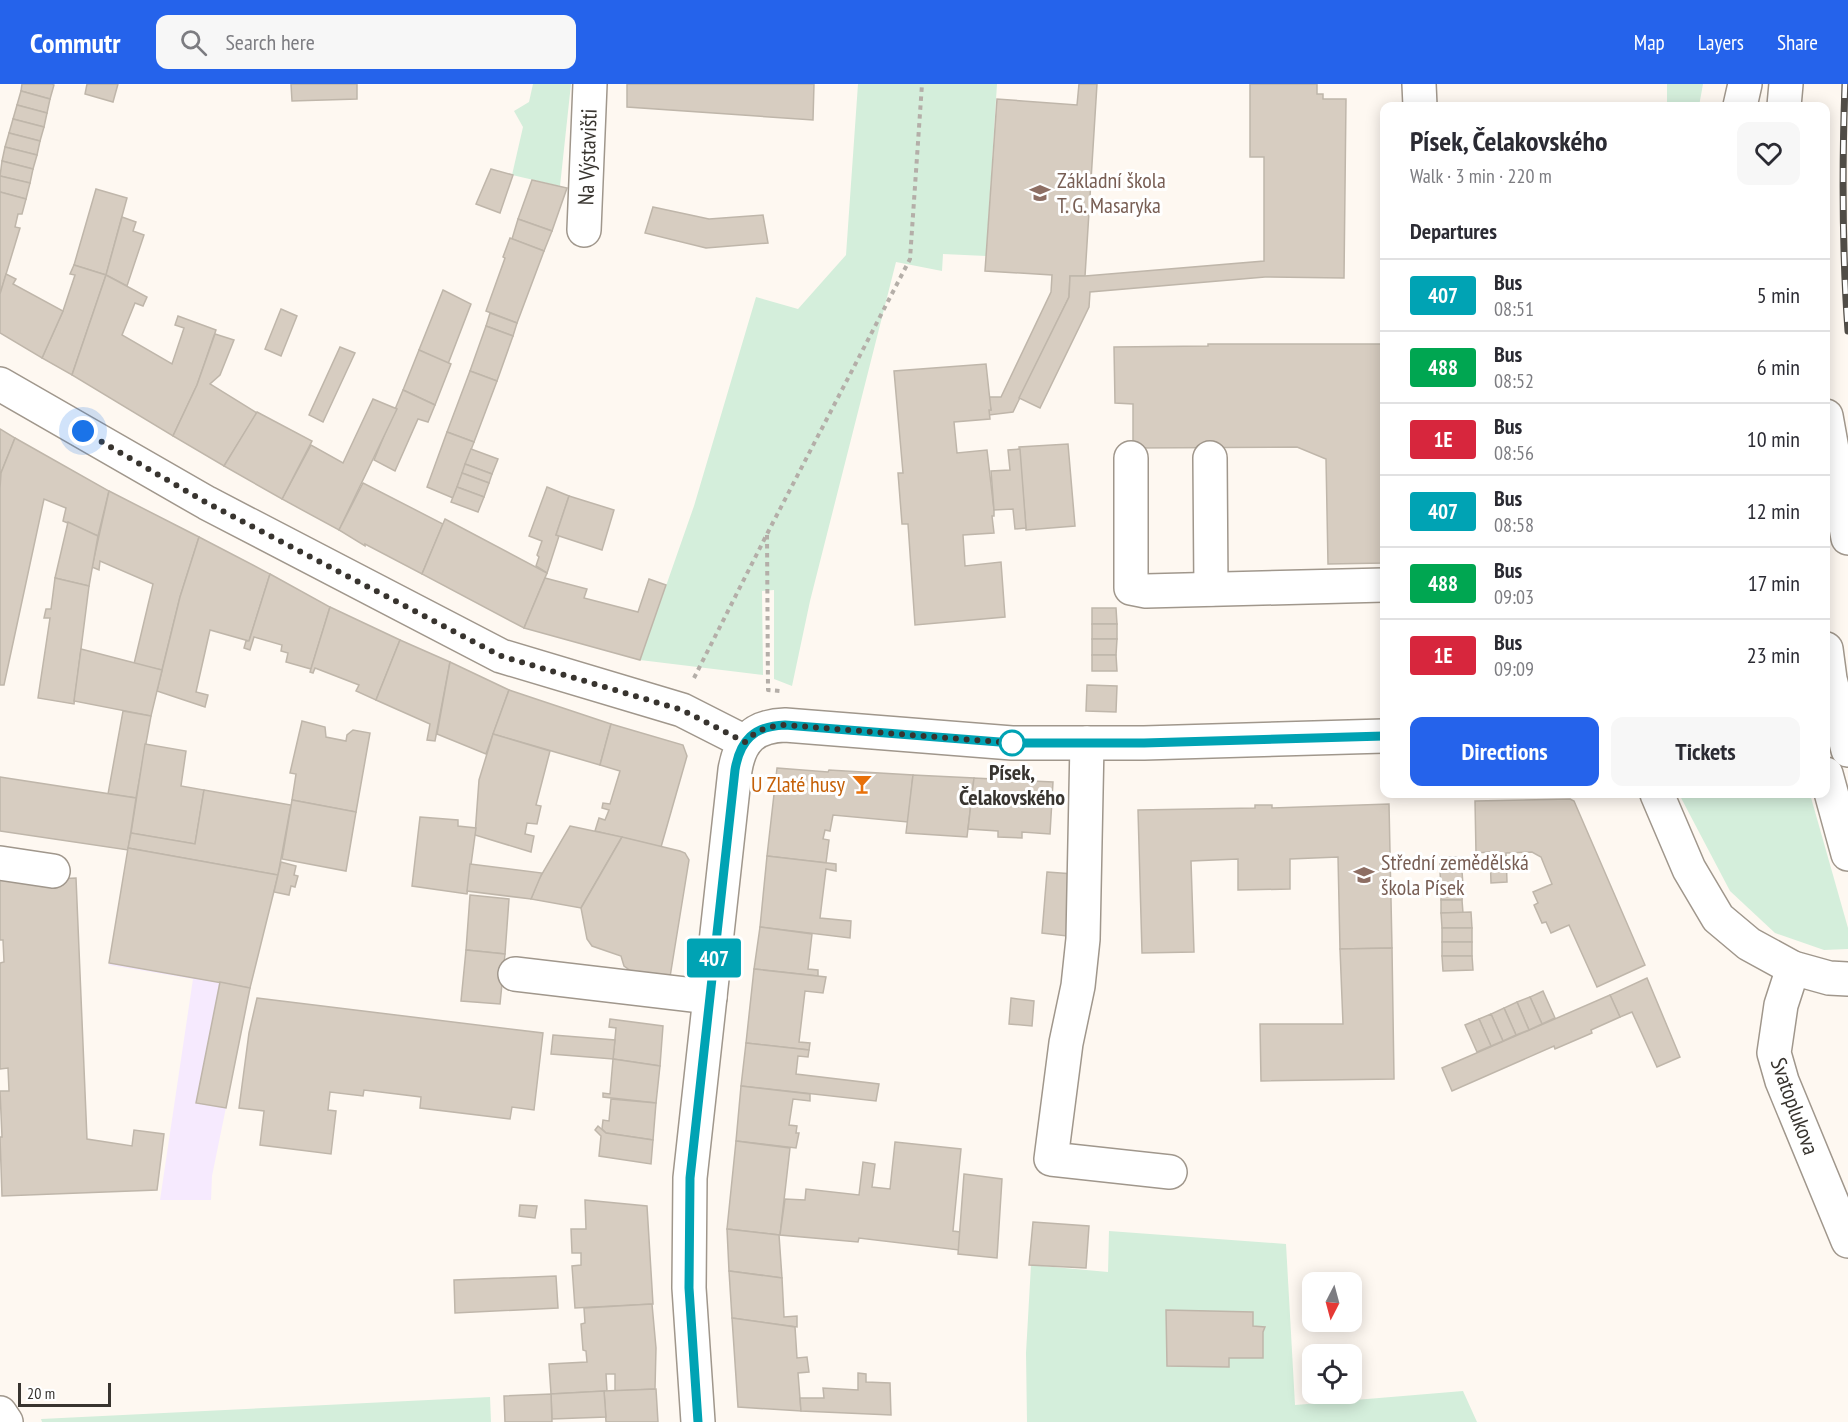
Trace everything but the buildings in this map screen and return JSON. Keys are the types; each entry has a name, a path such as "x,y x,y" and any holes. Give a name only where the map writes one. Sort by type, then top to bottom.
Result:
{"main road":[{"name":"Na Výstavišti","path":"584,230 590,84"},
{"path":"1419,84 1420,102"},
{"path":"1741,102 1745,84"},
{"path":"1751,102 1752,84"},
{"path":"1787,84 1787,102"},
{"path":"0,384 207,503 501,656 682,710 745,742"},
{"path":"1830,438 1848,538"},
{"path":"1131,458 1131,588 1146,591 1380,585"},
{"path":"1210,458 1211,589"},
{"path":"1830,679 1848,750"},
{"path":"698,1422 689,1288 690,1178 735,770 739,753 745,742 756,732 773,726 785,725 1012,743 1144,743 1380,736"},
{"path":"1087,743 1083,939 1078,986 1066,1043 1052,1159 1170,1172"},
{"path":"1830,789 1848,854"},
{"path":"1659,798 1689,869 1718,918 1749,944 1793,968 1838,979"},
{"path":"0,863 53,871"},
{"name":"Svatoplukova","path":"1793,968 1781,1005 1774,1053 1782,1081 1848,1241"},
{"path":"515,974 710,998"},
{"path":"0,1413 6,1422"}],"path":[{"path":"694,678 910,259 922,84"},
{"path":"767,534 768,690 787,692"}],"shaded area":[{"path":"128,850 278,875 252,980 212,1176 211,1200 160,1200 193,979 109,965"}],"green space":[{"path":"533,84 571,84 560,186 512,175 523,127 514,111 529,102"},
{"path":"858,84 997,84 986,256 943,254 942,271 896,262 810,601 792,686 774,679 774,590 762,591 763,675 640,660 694,506 756,297 798,309 846,255"},
{"path":"1667,84 1703,84 1700,102 1667,102"},
{"path":"1681,798 1811,798 1848,928 1848,949 1824,950 1775,933 1730,891"},
{"path":"1109,1231 1286,1244 1295,1405 1362,1404 1362,1399 1463,1391 1477,1422 1027,1422 1026,1353 1031,1265 1108,1272"},
{"path":"490,1397 491,1422 42,1422 41,1419"}],"railway":[{"path":"1845,84 1843,208 1848,331"}],"bus line":[{"name":"407","path":"698,1422 689,1288 690,1178 736,762 745,742 756,732 765,728 785,725 1012,743 1144,743 1380,736"}],"place":[{"name":"Základní škola T. G. Masaryka","path":"1040,193"},
{"name":"Písek, Čelakovského","path":"1012,743"},
{"name":"U Zlaté husy","path":"862,784"},
{"name":"Střední zemědělská škola Písek","path":"1364,875"}],"route":[{"path":"83,431 207,503 501,656 682,710 745,742 756,732 765,728 785,725 1012,743"}]}
